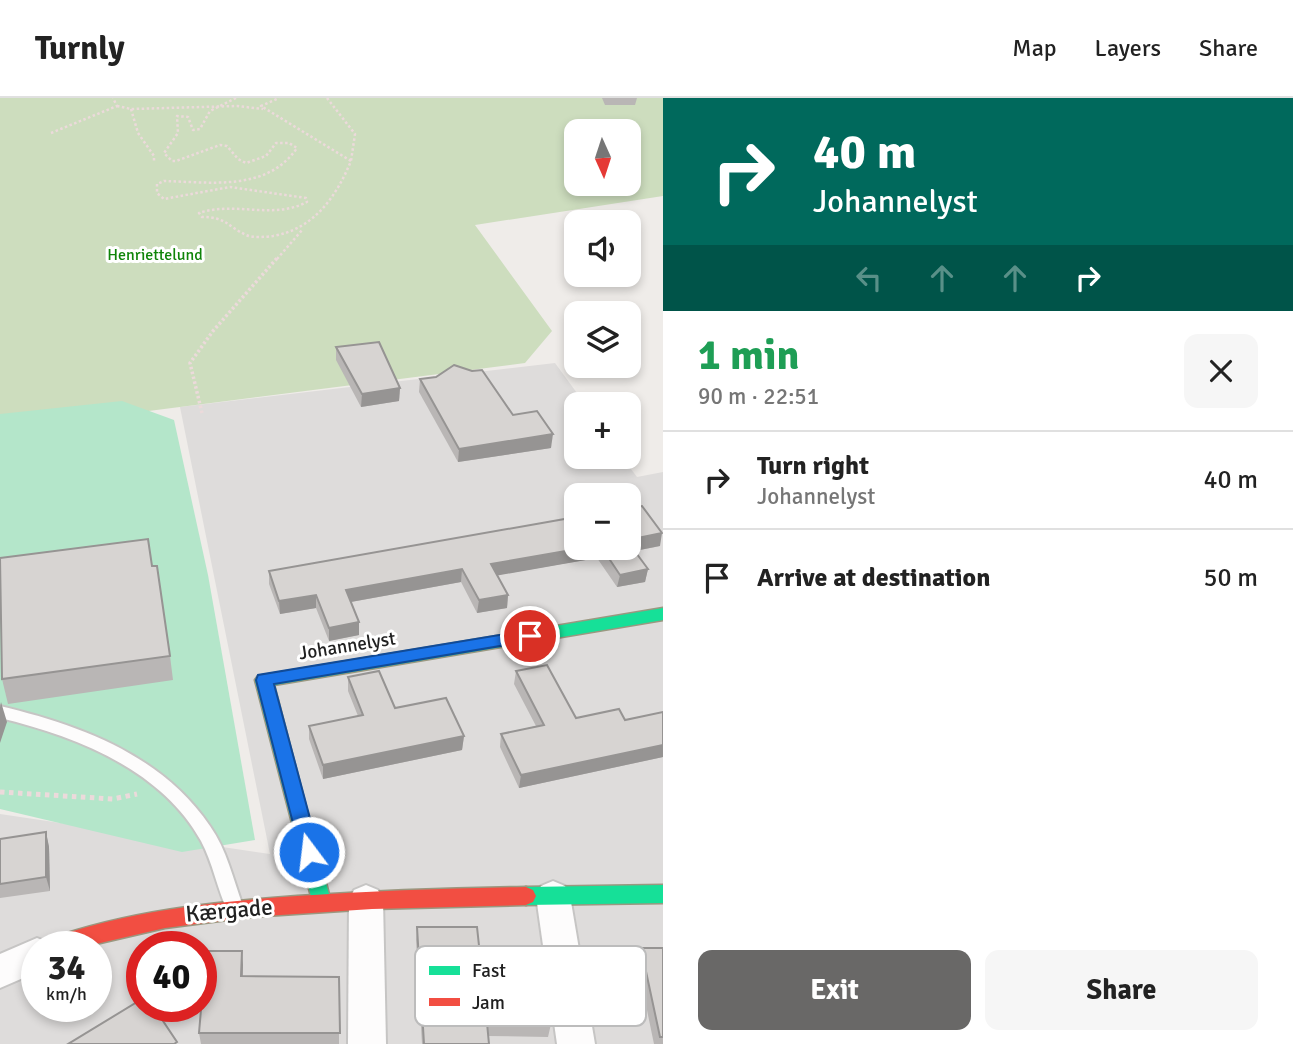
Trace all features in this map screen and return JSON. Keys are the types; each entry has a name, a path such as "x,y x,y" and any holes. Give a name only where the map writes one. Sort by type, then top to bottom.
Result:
{"street":[{"name":"Johannelyst","path":"321,902 264,680 663,614"},
{"name":"Kærgade","path":"97,931 170,915 321,902 663,894"},
{"path":"553,896 561,946"},
{"path":"366,900 367,1044"},
{"path":"0,972 21,962"},
{"path":"573,1026 576,1044"}],"lane":[{"path":"0,712 47,722 110,749 169,788 206,833 236,909"}],"path":[{"path":"113,98 117,106"},
{"path":"236,98 216,106 205,115 197,131 192,130 188,117 176,118 178,133 164,153 172,161 181,160 220,145 227,146 242,162 250,162 266,156 276,143 283,142 297,148 292,157 275,168 226,183 159,182 159,196 176,198 230,187 298,195 306,198 307,202 288,209 265,211 240,207 199,214 202,217 220,217 251,236 282,233 304,227"},
{"path":"263,109 262,103 279,98"},
{"path":"202,413 190,363 214,331 338,190 351,161 355,134 327,98"},
{"path":"51,133 117,106 131,109 216,106 263,109 351,161"},
{"path":"131,109 138,133 154,156 154,162"},
{"path":"0,792 113,799 169,788"}],"shaded area":[{"path":"555,363 576,392 564,392 564,469 631,469 637,477 663,472 663,1044 0,1044 0,814 270,854 180,407"}],"green space":[{"name":"Henriettelund","path":"0,98 663,98 663,196 475,225 552,331 525,363 0,430"},
{"path":"122,401 174,420 208,575 255,840 182,852 0,809 0,414"}],"building":[{"path":"379,342 400,388 362,394 336,347"},
{"path":"454,365 472,371 482,370 513,415 537,411 553,434 459,449 420,379 436,377"},
{"path":"642,506 662,533 641,537"},
{"path":"564,519 564,551 491,564 508,595 479,600 462,569 346,590 359,622 329,628 316,595 279,601 269,571"},
{"path":"148,539 152,566 157,566 170,656 2,679 0,558"},
{"path":"610,560 641,560 648,569 620,575"},
{"path":"547,665 576,718 619,709 625,720 663,712 663,745 521,775 501,734 544,725 516,671"},
{"path":"379,671 395,708 446,698 464,736 323,765 309,726 363,715 348,677"},
{"path":"46,832 46,877 0,884 0,839"},
{"path":"417,927 477,927 479,946 418,946"},
{"path":"646,948 663,948 663,1037 660,1037 646,971"},
{"path":"217,951 242,951 241,976 339,977 340,1033 199,1033 200,1022 217,1022"},
{"path":"126,1009 126,1022 164,1022 177,1042 68,1044 104,1022 112,1022 112,1017"},
{"path":"423,1026 487,1026 489,1044 424,1044"}],"traffic: fast":[{"path":"321,902 264,680 663,614"},
{"path":"526,896 663,894"}],"traffic: jam":[{"path":"106,931 165,919 280,906 372,900 526,896"}],"route":[{"path":"309,852 264,680 530,636"}]}
